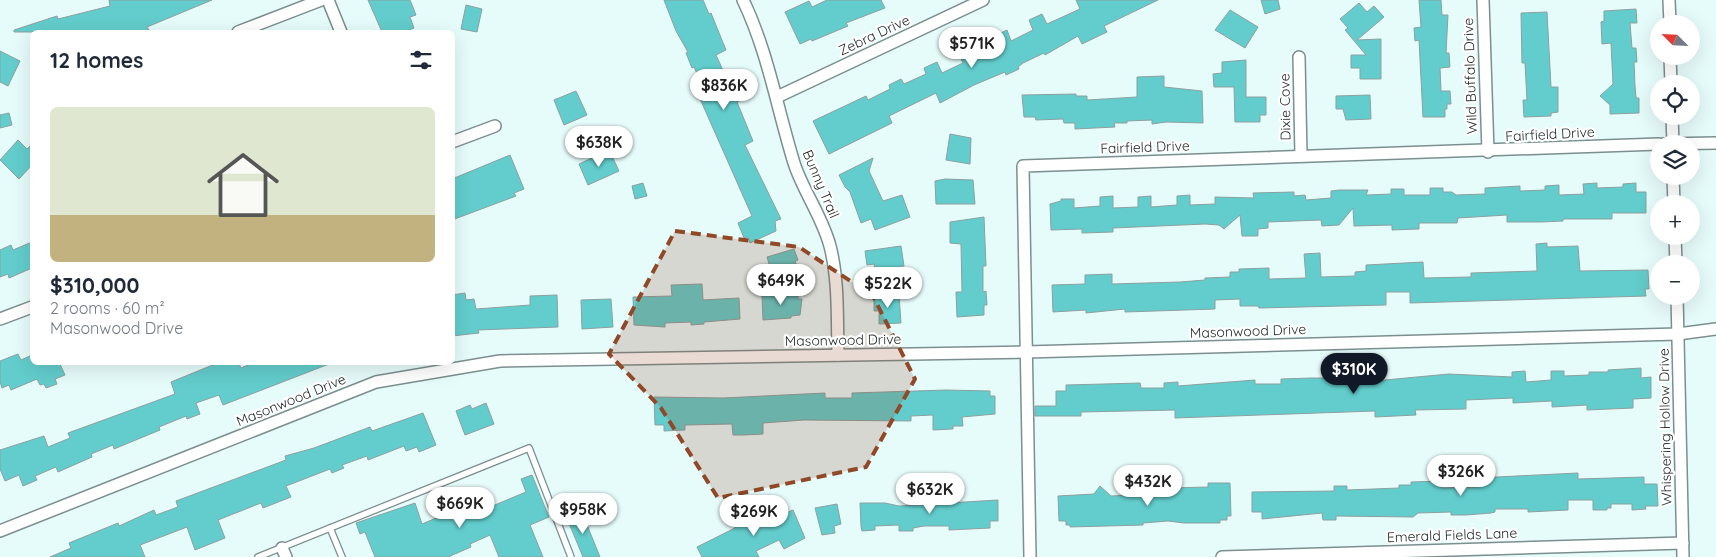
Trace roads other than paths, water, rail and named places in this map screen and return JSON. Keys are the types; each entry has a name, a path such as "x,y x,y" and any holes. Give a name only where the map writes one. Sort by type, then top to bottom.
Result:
{"street":[{"path":"243,30 321,0"},
{"path":"328,0 340,30"},
{"name":"Bunny Trail","path":"744,0 754,22 777,97 794,164 830,246 836,288 838,355"},
{"name":"Zebra Drive","path":"777,97 984,0"},
{"name":"Wild Buffalo Drive","path":"1483,0 1488,152"},
{"path":"1669,0 1670,15"},
{"name":"Dixie Cove","path":"1299,57 1301,156"},
{"path":"455,141 496,126"},
{"path":"1700,143 1716,143"},
{"name":"Fairfield Drive","path":"1030,557 1023,166 1301,156 1488,152 1650,144"},
{"name":"Whispering Hollow Drive","path":"1677,305 1683,557"},
{"path":"0,320 30,308"},
{"name":"Masonwood Drive","path":"0,531 376,382 500,360 1026,352 1678,334 1716,329"},
{"name":"Emerald Fields Lane","path":"1222,557 1682,543"}],"lane":[{"path":"258,557 284,552 330,528 529,448 571,557"},
{"path":"330,528 342,557"}]}
